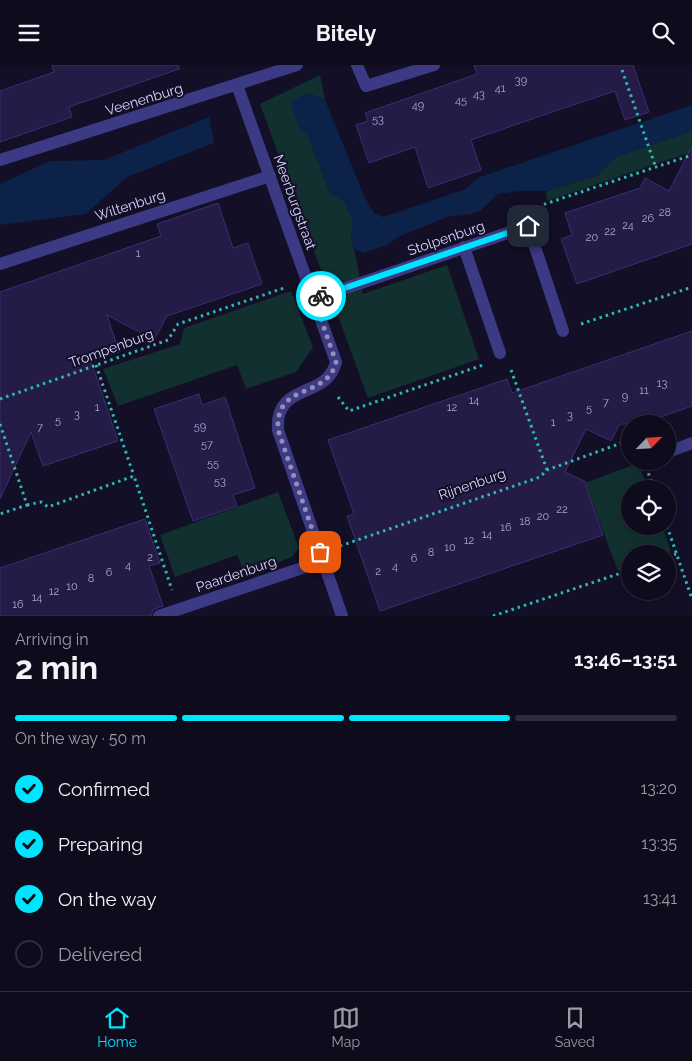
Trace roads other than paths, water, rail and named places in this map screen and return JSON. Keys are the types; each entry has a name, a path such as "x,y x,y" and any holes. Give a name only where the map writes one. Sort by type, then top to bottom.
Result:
{"street":[{"path":"254,65 259,78"},
{"name":"Veenenburg","path":"0,160 297,65"},
{"path":"357,65 366,86 434,65"},
{"name":"Meerburgstraat","path":"237,85 336,362 334,372 326,380 289,399 281,407 277,417 278,430 342,616"},
{"name":"Wiltenburg","path":"0,264 270,176"},
{"name":"Stolpenburg","path":"314,299 528,226 562,328"},
{"path":"464,247 501,355"},
{"path":"676,449 692,443"},
{"name":"Paardenburg","path":"159,616 322,556"}],"water":[{"path":"308,93 325,100 364,196 374,213 383,217 466,189 477,178 692,105 692,131 616,157 596,176 546,191 519,191 498,194 481,210 471,214 447,217 398,237 387,245 363,253 353,248 351,233 354,223 345,202 330,193 308,136 299,129 290,102"},
{"path":"209,117 214,143 127,177 86,214 0,225 0,184 50,161 104,160"}]}
